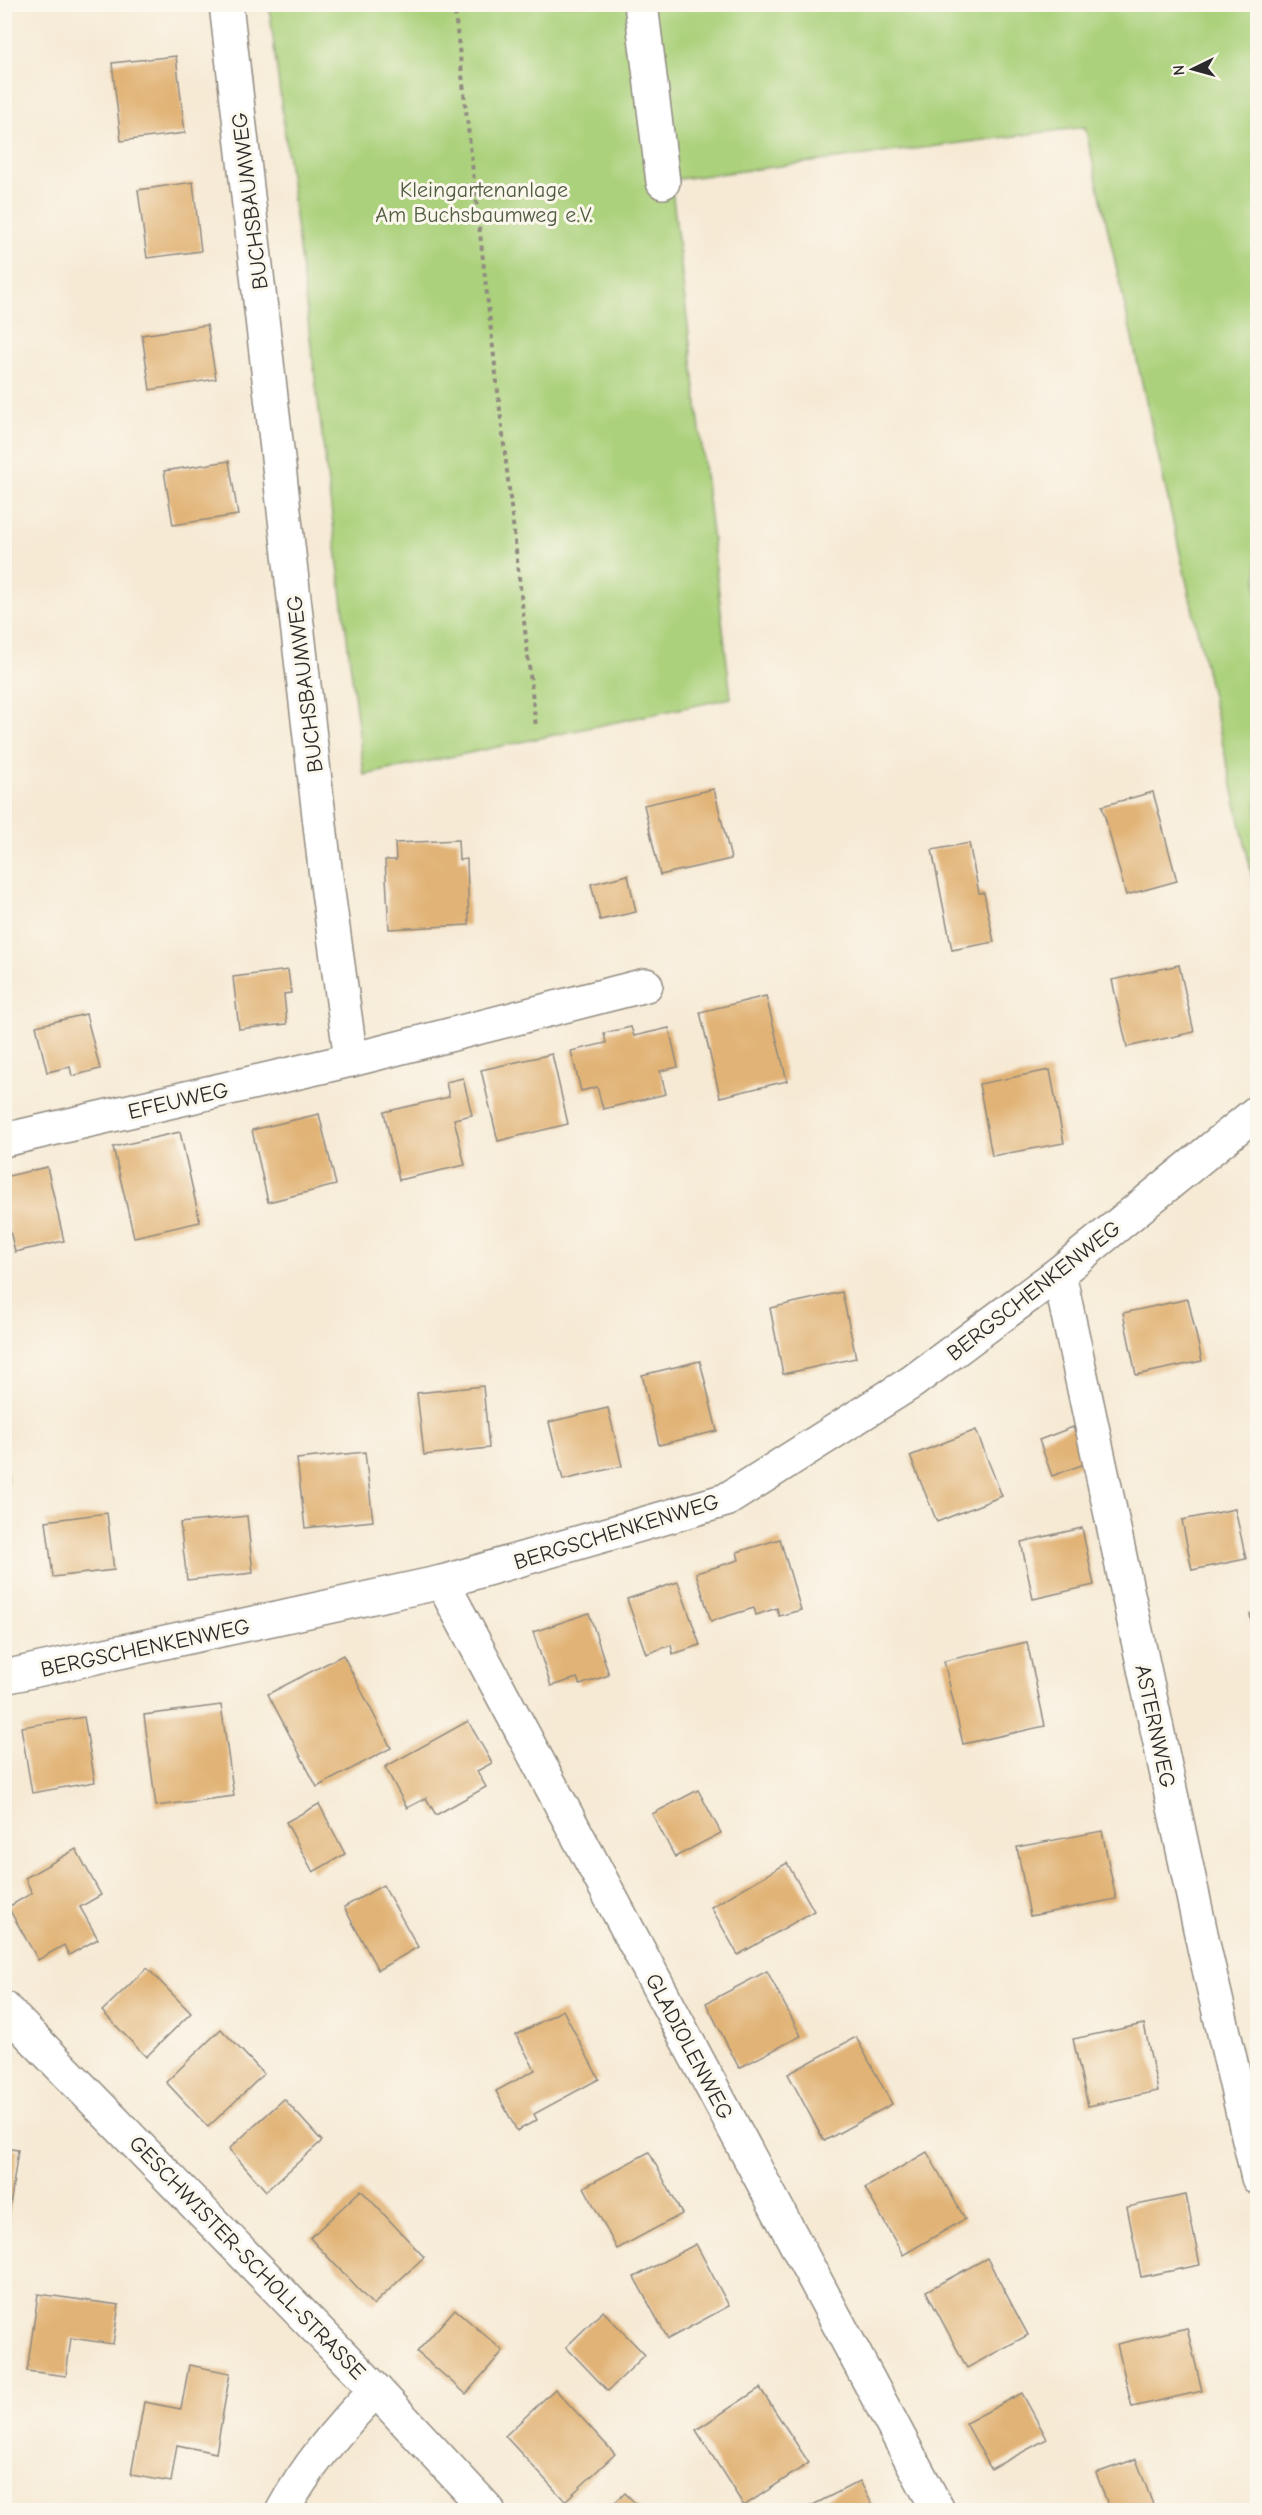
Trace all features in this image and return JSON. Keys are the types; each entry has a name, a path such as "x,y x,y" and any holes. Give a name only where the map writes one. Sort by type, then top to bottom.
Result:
{"street":[{"name":"BUCHSBAUMWEG","path":"226,4 326,877 351,1060"},
{"path":"641,4 663,182"},
{"path":"351,1060 646,986"},
{"name":"EFEUWEG","path":"4,1140 351,1060"},
{"name":"BERGSCHENKENWEG","path":"4,1677 442,1582 726,1500 912,1382 1059,1273 1257,1111"},
{"name":"ASTERNWEG","path":"1059,1273 1205,1952 1257,2178"},
{"name":"GLADIOLENWEG","path":"442,1582 939,2511"},
{"name":"GESCHWISTER-SCHOLL-STRASSE","path":"4,2008 376,2390 488,2511"},
{"path":"283,2511 293,2492 349,2417 376,2390"}],"path":[{"path":"454,4 536,727"}],"green space":[{"name":"Kleingartenanlage Am Buchsbaumweg e.V.","path":"269,5 1257,5 1257,898 1085,127 671,180 731,698 364,775"}],"building":[{"path":"176,56 185,133 121,141 112,63"},
{"path":"193,182 201,251 147,258 138,190"},
{"path":"207,325 216,379 150,390 142,335"},
{"path":"229,461 238,515 173,525 164,471"},
{"path":"714,789 731,859 660,875 644,805"},
{"path":"1153,792 1177,881 1126,895 1102,806"},
{"path":"458,840 459,860 467,859 469,925 389,929 385,860 396,860 395,843"},
{"path":"969,843 979,893 984,893 994,942 952,950 932,850"},
{"path":"628,875 636,912 600,920 591,884"},
{"path":"1179,965 1194,1032 1127,1047 1112,980"},
{"path":"288,970 291,993 284,994 287,1024 239,1029 233,977"},
{"path":"766,996 787,1081 720,1097 700,1012"},
{"path":"86,1014 100,1069 72,1076 70,1067 47,1072 36,1026"},
{"path":"631,1027 634,1036 669,1028 678,1067 660,1071 666,1094 603,1109 597,1087 581,1091 571,1051 606,1043 604,1033"},
{"path":"552,1054 568,1124 498,1141 481,1070"},
{"path":"1050,1070 1064,1143 992,1156 979,1084"},
{"path":"463,1078 472,1115 454,1119 465,1165 399,1180 384,1112 449,1097 446,1082"},
{"path":"319,1114 336,1185 268,1202 252,1130"},
{"path":"180,1132 200,1222 134,1237 113,1147"},
{"path":"47,1167 64,1241 15,1252 4,1205 4,1177"},
{"path":"842,1292 856,1358 783,1374 770,1308"},
{"path":"1188,1299 1202,1361 1136,1375 1123,1313"},
{"path":"700,1361 717,1431 659,1445 642,1375"},
{"path":"483,1386 489,1448 424,1455 417,1393"},
{"path":"608,1408 622,1466 563,1480 549,1422"},
{"path":"1073,1427 1087,1463 1052,1476 1039,1440"},
{"path":"976,1430 1002,1496 937,1522 910,1456"},
{"path":"365,1452 373,1521 305,1528 297,1459"},
{"path":"4,1460 9,1482 4,1482"},
{"path":"1235,1509 1246,1559 1192,1570 1182,1520"},
{"path":"107,1513 114,1570 53,1577 46,1521"},
{"path":"247,1516 253,1573 187,1580 180,1523"},
{"path":"1082,1528 1094,1585 1033,1599 1021,1542"},
{"path":"780,1539 801,1610 779,1616 777,1608 756,1615 754,1608 711,1621 696,1573 739,1560 737,1552"},
{"path":"678,1582 700,1645 673,1654 671,1645 646,1654 627,1599"},
{"path":"1258,1612 1258,1647 1256,1647 1250,1614"},
{"path":"589,1613 609,1675 580,1685 577,1678 551,1686 533,1632"},
{"path":"1027,1642 1045,1726 963,1744 944,1661"},
{"path":"343,1655 391,1748 317,1787 268,1694"},
{"path":"221,1705 234,1796 156,1806 144,1715"},
{"path":"84,1717 95,1782 32,1793 21,1727"},
{"path":"468,1721 492,1763 477,1771 486,1787 436,1815 426,1798 407,1808 385,1767"},
{"path":"698,1790 721,1833 675,1857 652,1814"},
{"path":"319,1804 345,1854 313,1872 286,1822"},
{"path":"1102,1831 1116,1899 1030,1916 1017,1847"},
{"path":"76,1849 101,1895 80,1907 98,1939 69,1955 64,1945 38,1960 8,1907 32,1893 25,1878"},
{"path":"787,1863 814,1911 738,1955 711,1907"},
{"path":"383,1885 418,1947 378,1970 344,1907"},
{"path":"147,1968 191,2013 146,2057 102,2011"},
{"path":"767,1971 801,2036 739,2068 706,2003"},
{"path":"563,2010 599,2079 534,2114 537,2120 517,2131 496,2091 535,2070 516,2035"},
{"path":"1144,2024 1158,2091 1088,2106 1073,2039"},
{"path":"221,2029 264,2074 208,2127 166,2082"},
{"path":"856,2037 892,2104 824,2141 788,2074"},
{"path":"284,2099 322,2141 266,2191 229,2149"},
{"path":"4,2148 18,2150 6,2236 4,2236"},
{"path":"649,2152 682,2214 617,2249 584,2187"},
{"path":"927,2152 965,2219 903,2255 865,2188"},
{"path":"361,2190 424,2257 373,2305 310,2238"},
{"path":"1186,2195 1200,2265 1141,2277 1127,2207"},
{"path":"696,2244 729,2306 668,2339 634,2277"},
{"path":"987,2258 1028,2335 967,2368 926,2291"},
{"path":"38,2294 119,2305 113,2344 71,2338 66,2376 27,2371"},
{"path":"455,2309 503,2351 466,2394 417,2352"},
{"path":"603,2311 645,2355 608,2391 566,2347"},
{"path":"1187,2328 1202,2391 1132,2407 1117,2344"},
{"path":"189,2365 230,2373 216,2453 177,2445 171,2482 131,2475 144,2402 181,2409"},
{"path":"760,2388 809,2463 744,2506 696,2430"},
{"path":"555,2389 615,2454 565,2501 505,2436"},
{"path":"1022,2393 1047,2439 991,2469 966,2423"},
{"path":"1136,2459 1155,2510 1110,2510 1096,2473"},
{"path":"860,2481 875,2510 803,2510"},
{"path":"625,2493 642,2510 607,2510"}]}
